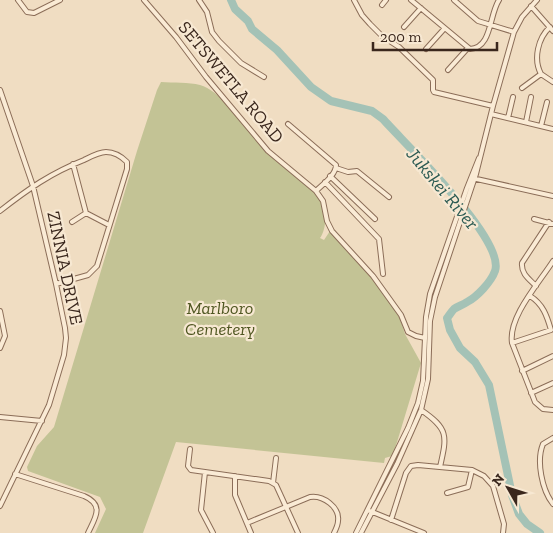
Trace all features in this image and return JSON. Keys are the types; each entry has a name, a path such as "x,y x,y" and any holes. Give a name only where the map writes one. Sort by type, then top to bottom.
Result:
{"street":[{"path":"18,0 27,12 34,14 60,0"},
{"path":"199,0 207,12 212,32 219,42 241,63 264,77"},
{"path":"354,0 362,15 370,24 386,39 399,47 433,80 434,92 493,106"},
{"path":"382,5 386,0"},
{"path":"412,0 467,49 476,49 482,44 499,0"},
{"path":"454,0 476,19 489,26 514,32"},
{"path":"356,533 370,511 421,410 428,379 433,306 479,158 514,32 519,22 537,0"},
{"name":"SETSWETLA ROAD","path":"147,1 228,104 268,151 316,191 323,201 327,222 332,231 373,276 399,312 408,332 425,338"},
{"path":"531,6 552,29 542,36 538,49 538,66 541,74 553,82"},
{"path":"404,27 421,8"},
{"path":"426,49 444,29"},
{"path":"448,70 467,49"},
{"path":"522,88 541,74"},
{"name":"ZINNIA DRIVE","path":"0,90 33,186 65,328 65,347 57,380 42,421 0,506"},
{"path":"508,118 513,97"},
{"path":"526,122 532,97"},
{"path":"541,126 547,102"},
{"path":"491,114 553,129"},
{"path":"288,124 333,162 336,168"},
{"path":"0,211 33,186 73,164 106,152 116,155 127,162 127,169 95,269 88,275 56,284"},
{"path":"73,164 86,213 109,226"},
{"path":"316,191 336,168"},
{"path":"336,168 349,172 357,171 389,196"},
{"path":"330,176 375,219"},
{"path":"472,178 553,196"},
{"path":"325,182 379,239 383,274"},
{"path":"361,533 418,404 423,381 428,304 450,236 469,189"},
{"path":"72,222 86,213"},
{"path":"534,220 551,223 522,263 523,272 536,286"},
{"path":"553,261 551,268 536,286 514,322 511,335 512,344 535,402 538,406 553,410"},
{"path":"435,280 440,282"},
{"path":"512,344 552,330 542,306 530,296"},
{"path":"0,310 5,336 0,348"},
{"path":"522,371 553,356"},
{"path":"531,393 553,383"},
{"path":"421,410 435,419 444,432 444,448 440,467"},
{"path":"0,416 42,421"},
{"path":"553,438 543,444 541,459 543,486 553,504"},
{"path":"190,449 189,468 265,480 273,483 278,487 298,533"},
{"path":"273,483 276,458"},
{"path":"391,520 406,473 411,466 472,470 484,476 493,486 504,524 503,533"},
{"path":"447,493 468,487 472,470"},
{"path":"205,472 201,510 212,533"},
{"path":"15,474 93,501 97,512 88,533"},
{"path":"235,476 235,495 251,533"},
{"path":"247,523 313,496 318,496 326,500 338,518 334,533"},
{"path":"370,511 424,533"}],"green space":[{"name":"Marlboro Cemetery","path":"161,82 196,84 209,89 236,114 268,152 303,179 315,191 322,202 325,213 325,224 320,238 324,240 330,231 362,265 399,315 405,334 421,363 394,452 392,456 385,458 384,463 176,442 143,533 95,533 106,509 100,497 28,471 27,467 37,446 54,427 137,151"}],"waterway":[{"name":"Jukskei River","path":"231,0 235,9 248,21 252,29 277,50 311,87 331,101 372,111 383,119 451,193 485,238 494,257 495,271 479,293 471,300 454,309 447,318 450,330 460,348 475,362 489,385 512,495 519,514 527,524 540,533"}]}
